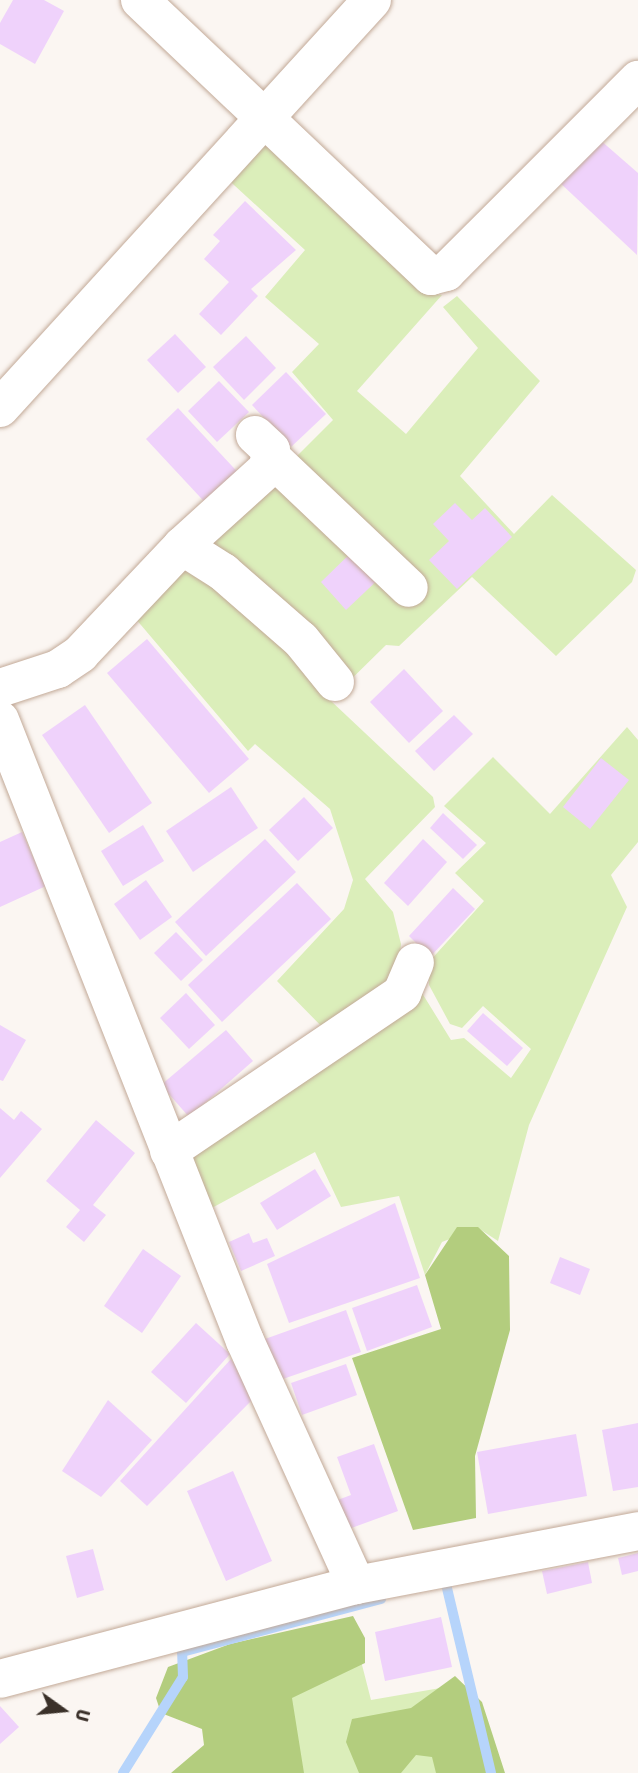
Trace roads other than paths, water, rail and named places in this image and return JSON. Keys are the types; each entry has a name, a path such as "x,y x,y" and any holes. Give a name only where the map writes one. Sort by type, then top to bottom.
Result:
{"street":[{"path":"140,0 265,122 431,276 446,272 638,80"},
{"path":"0,408 265,122 372,0"},
{"path":"0,688 58,669 79,654 181,546 264,447 409,588"},
{"path":"181,546 223,572 301,640 335,682"},
{"path":"0,720 245,1341 356,1585"},
{"path":"169,1151 402,993 415,963"},
{"path":"0,1679 356,1585 638,1531"}],"waterway":[{"path":"446,1584 491,1773"},
{"path":"123,1773 183,1677 182,1652 381,1599"}]}
